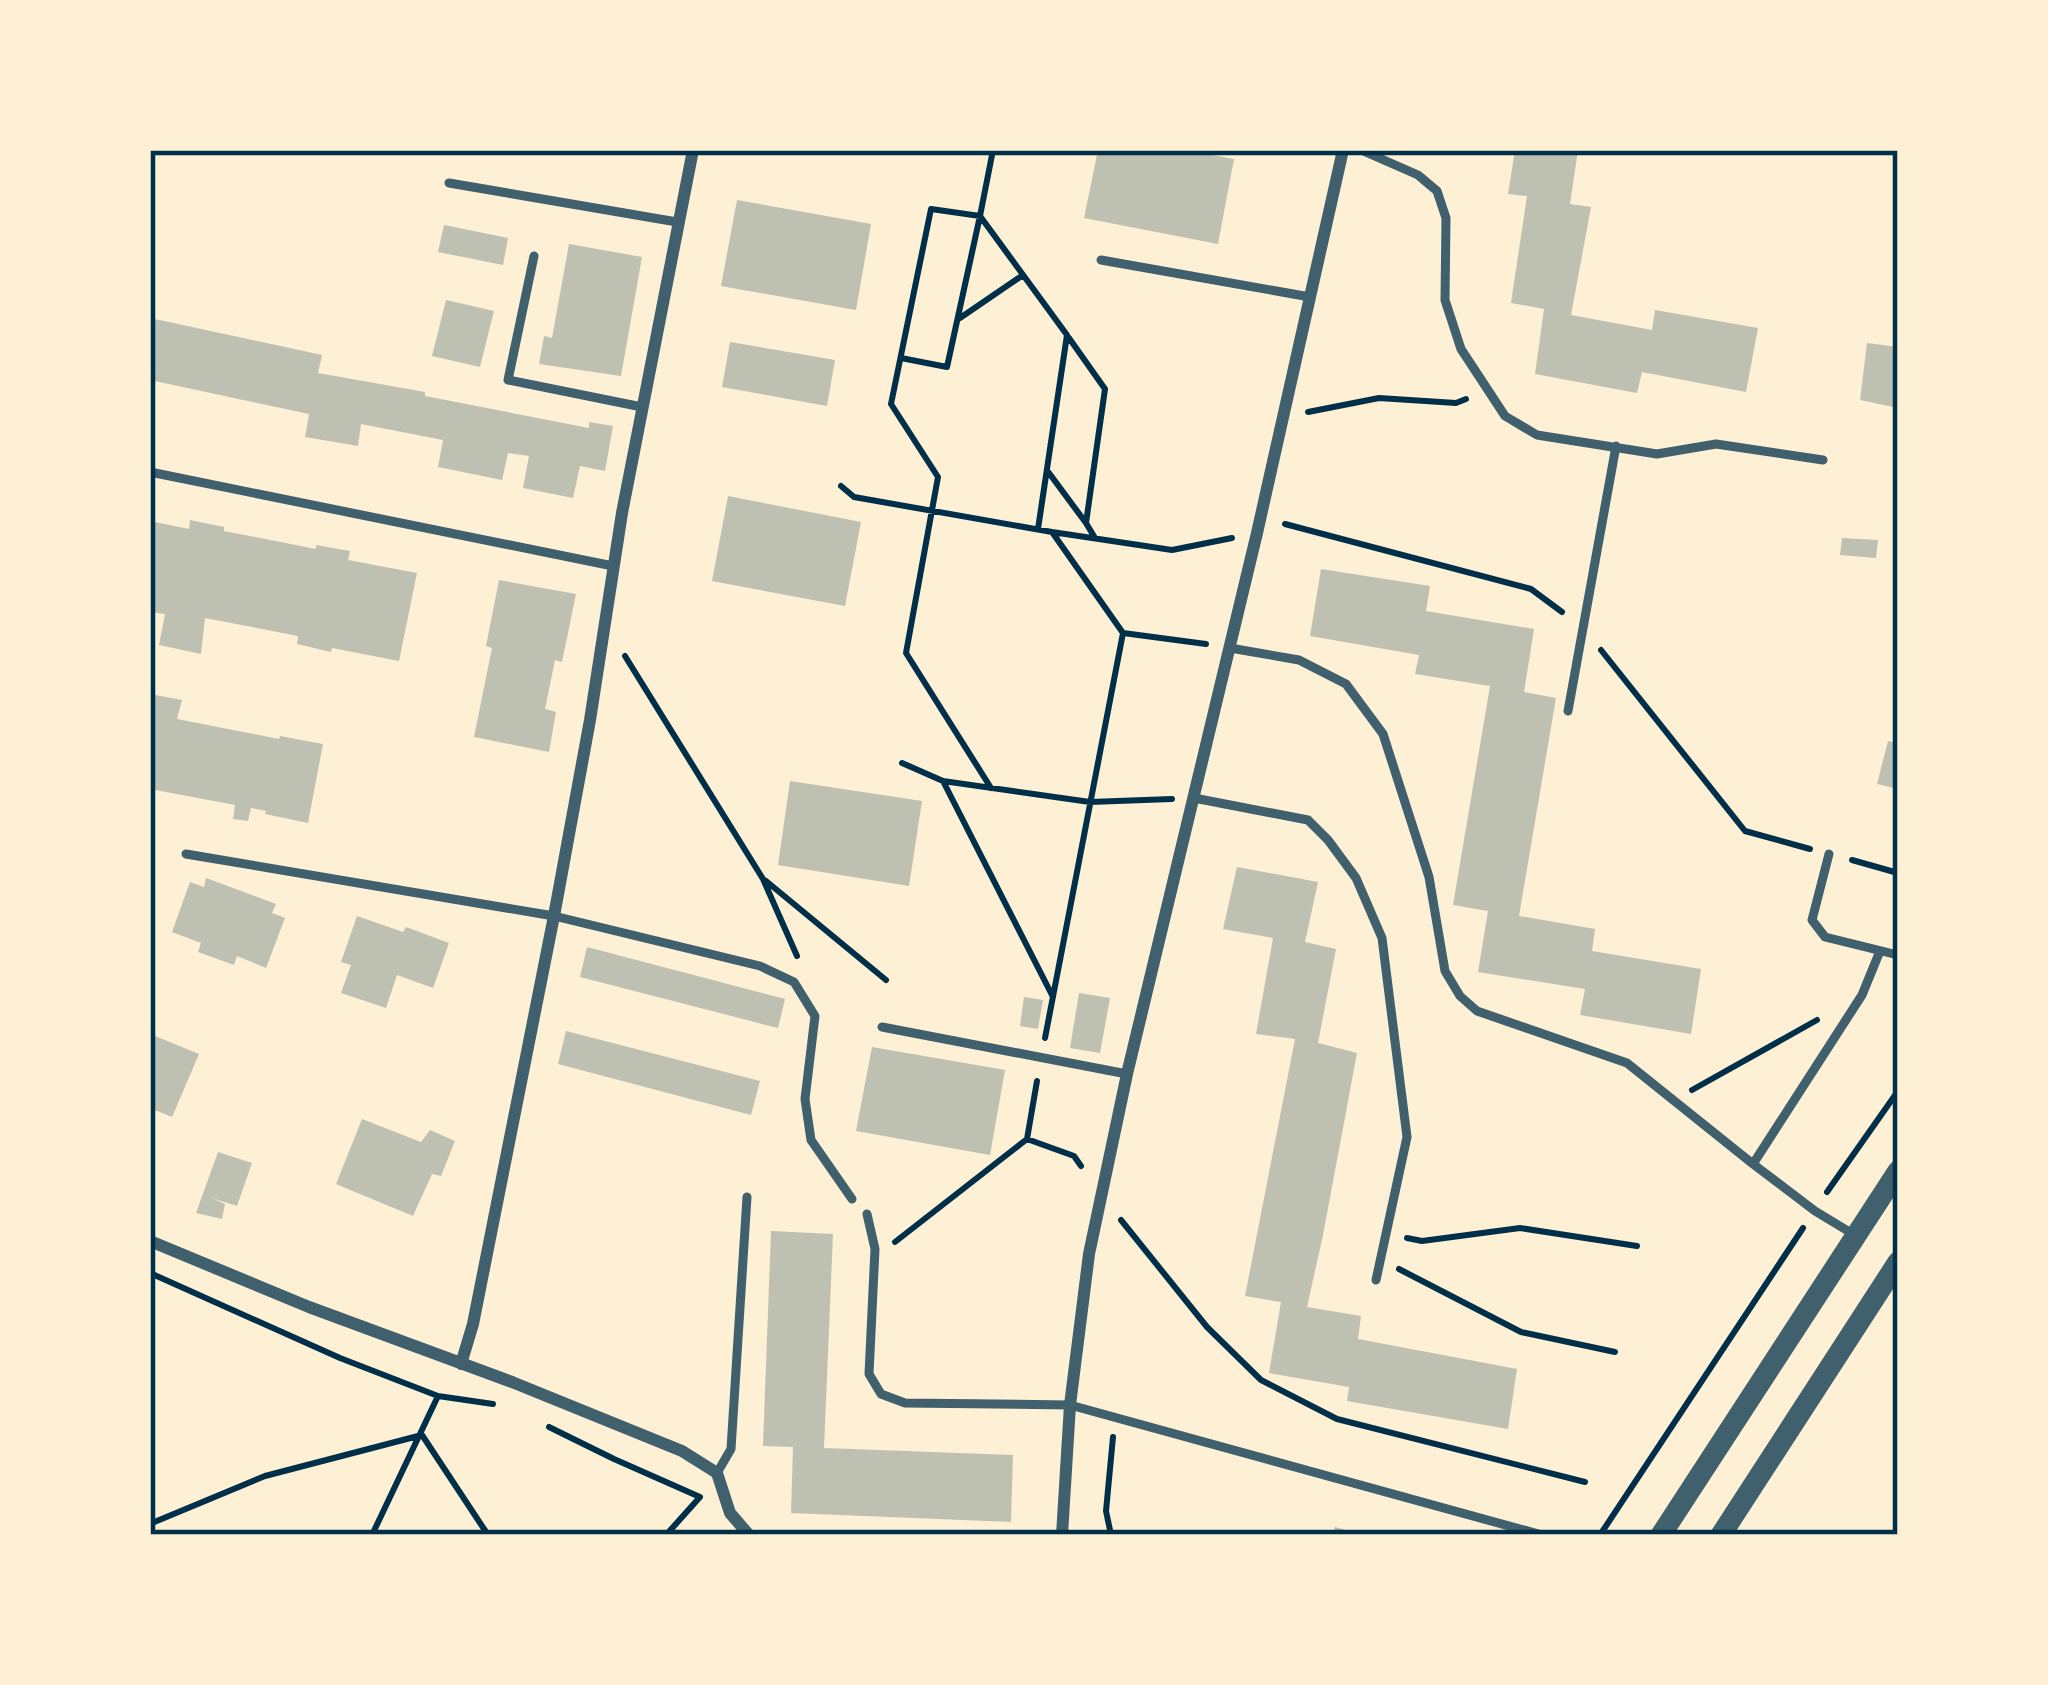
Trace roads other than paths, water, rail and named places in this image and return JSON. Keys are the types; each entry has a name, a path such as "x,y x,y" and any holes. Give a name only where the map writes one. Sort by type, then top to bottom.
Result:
{"street":[{"path":"461,1364 554,916 613,566 693,150"},
{"path":"1062,1535 1070,1405 1090,1254 1127,1074 1343,150"},
{"path":"1661,1535 1898,1171"},
{"path":"150,1241 682,1451 717,1473 730,1513 749,1535"},
{"path":"1720,1535 1898,1262"}],"lane":[{"path":"1361,150 1418,175 1437,191 1446,218 1445,300 1461,349 1505,416 1537,435 1657,454 1716,443 1822,460"},
{"path":"449,183 677,222"},
{"path":"534,256 508,380 642,407"},
{"path":"1101,260 1310,297"},
{"path":"1568,711 1616,446"},
{"path":"150,472 613,566"},
{"path":"1230,648 1298,660 1346,684 1383,734 1429,878 1445,971 1460,996 1477,1011 1627,1063 1815,1211 1854,1235"},
{"path":"1194,798 1308,820 1356,878 1382,938 1406,1137 1376,1280"},
{"path":"185,854 554,916 760,966 794,982 815,1016 805,1099 811,1140 852,1199"},
{"path":"1829,854 1813,920 1825,937 1898,956"},
{"path":"1753,1164 1862,994 1880,951"},
{"path":"882,1027 1127,1074"},
{"path":"717,1473 731,1449 747,1197"},
{"path":"867,1214 875,1249 869,1374 881,1394 905,1403 1070,1405 1542,1535"}]}
